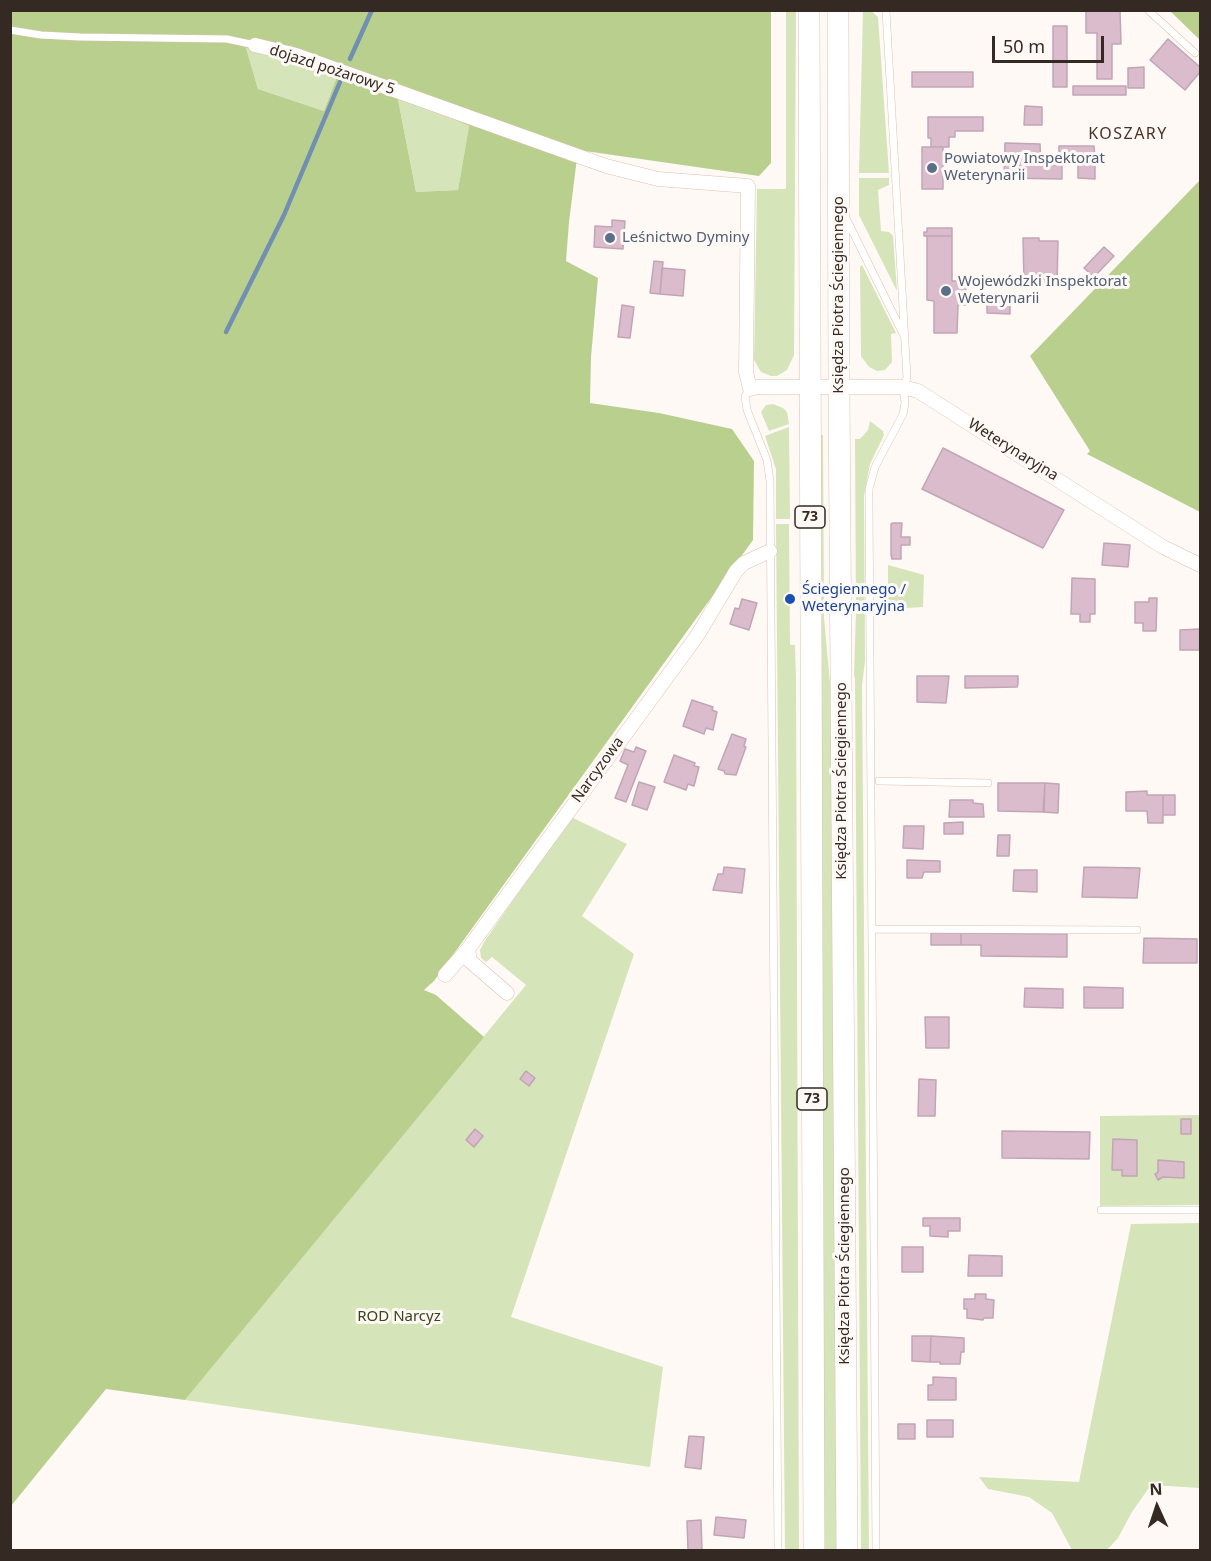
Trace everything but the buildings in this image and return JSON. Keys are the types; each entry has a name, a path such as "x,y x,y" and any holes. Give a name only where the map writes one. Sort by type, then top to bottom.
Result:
{"main road":[{"name":"Księdza Piotra Ściegiennego","path":"809,10 813,1551"},
{"name":"Księdza Piotra Ściegiennego","path":"838,10 847,1551"}],"street":[{"name":"dojazd pożarowy 5","path":"255,45 296,55 606,166 658,179 748,186 746,372 750,389"},
{"name":"Weterynaryjna","path":"750,389 839,386 903,387 918,391 1163,547 1200,566"},
{"name":"Narcyzowa","path":"445,975 468,949 697,636 736,571 744,563 770,551"},
{"path":"468,949 470,961 507,993"}],"lane":[{"path":"876,1551 869,489 875,466 903,414 905,403 903,387 907,378 886,10"},
{"path":"1148,10 1195,53"},
{"name":"dojazd pożarowy 5","path":"10,30 41,35 80,37 227,39 255,45"},
{"path":"839,202 906,340"},
{"path":"750,389 745,396 747,410 767,460 770,481 778,1551"},
{"path":"879,781 988,783"},
{"path":"872,928 1137,930"},
{"path":"1101,1210 1200,1210"}],"green space":[{"path":"11,11 771,11 771,163 759,176 578,150 566,261 598,278 591,357 590,403 659,413 732,429 754,461 753,540 434,981 424,990 436,995 484,1037 185,1400 106,1389 11,1506","holes":["246,48 292,58 338,74 324,111 258,89","397,94 469,126 458,190 416,192"]},
{"path":"786,11 796,11 794,355 787,370 777,376 771,376 761,372 754,360 757,189 786,189"},
{"path":"863,11 871,11 878,17 889,173 859,173"},
{"path":"1170,11 1200,11 1200,40"},
{"path":"246,48 292,58 338,74 324,111 258,89"},
{"path":"397,93 469,126 458,190 416,192"},
{"path":"859,178 889,178 889,185 878,190 881,231 889,232 893,236 897,291 859,215"},
{"path":"1200,180 1200,512 1087,454 1090,451 1030,356"},
{"path":"862,265 896,333 891,334 892,362 885,370 877,371 869,367 861,356 860,267"},
{"path":"773,404 787,412 789,424 769,431 761,412 766,405"},
{"path":"870,421 883,431 884,435 870,464 864,496 865,661 862,685 869,1550 861,1550 854,675 855,439 860,439 868,430"},
{"path":"789,427 790,519 776,519 776,469 765,436"},
{"path":"820,435 823,435 824,618 831,694 838,1550 824,1550"},
{"path":"776,524 789,524 790,645 795,645 796,679 799,1550 785,1550"},
{"path":"888,565 924,575 923,607 888,609"},
{"name":"ROD Narcyz","path":"571,817 627,844 582,916 634,954 511,1317 663,1367 650,1467 185,1400 526,985 492,957 486,962 481,958 480,950"},
{"path":"1200,1115 1200,1205 1100,1206 1100,1116"},
{"path":"1200,1223 1200,1488 1151,1485 1132,1512 1118,1538 1107,1550 1072,1550 1052,1513 1029,1497 988,1489 979,1477 1079,1482 1131,1224"}],"waterway":[{"path":"350,59 372,10"},
{"path":"226,332 284,215 340,82"}],"place":[{"name":"Powiatowy Inspektorat Weterynarii","path":"932,168"},
{"name":"Leśnictwo Dyminy","path":"610,238"},
{"name":"Wojewódzki Inspektorat Weterynarii","path":"946,291"},
{"name":"Ściegiennego / Weterynaryjna","path":"790,599"}],"district":[{"name":"KOSZARY","path":"1128,134"}]}
